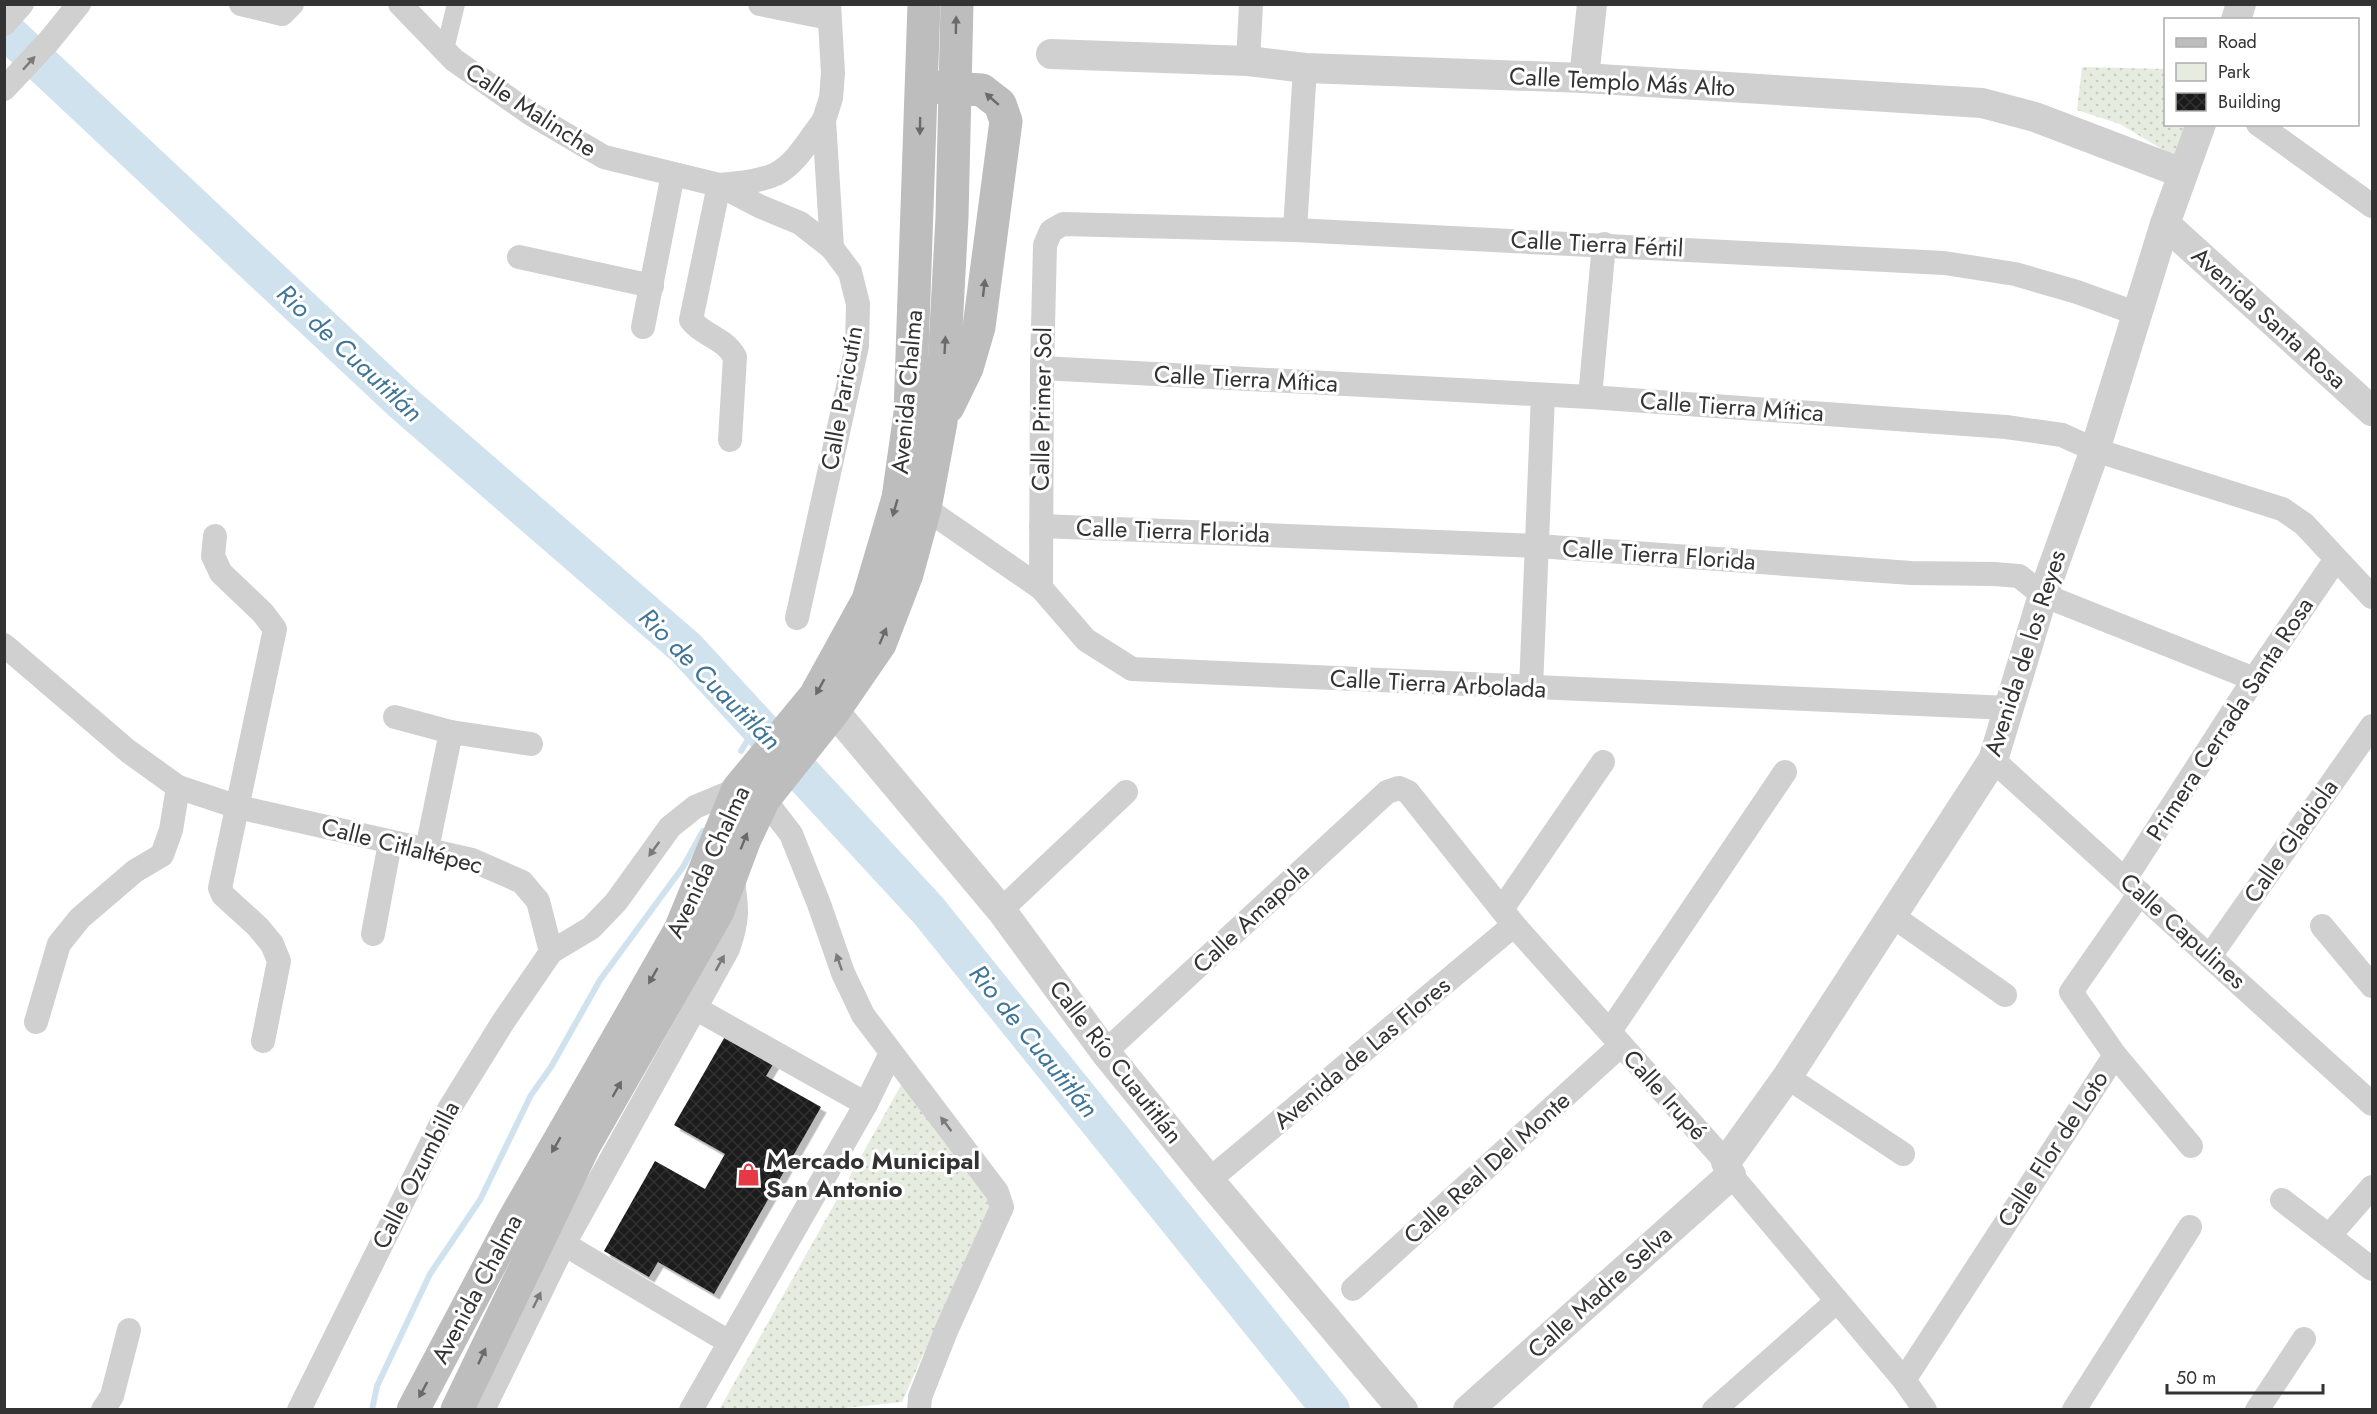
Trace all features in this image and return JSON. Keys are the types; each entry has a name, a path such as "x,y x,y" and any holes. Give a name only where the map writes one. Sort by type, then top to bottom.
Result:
{"main road":[{"name":"Avenida Chalma","path":"413,1410 513,1221 680,930 764,773 815,696 868,600 898,498 910,413 924,4"},
{"name":"Avenida Chalma","path":"457,1410 584,1146 713,921 745,839 764,773 834,711 879,644 907,574 925,508 941,422 952,217 957,4"},
{"path":"921,88 955,87 982,90 1000,104 1006,122 979,327 967,368 941,422"}],"street":[{"path":"7,87 79,4"},
{"path":"241,4 282,14 292,4"},
{"name":"Calle Malinche","path":"400,4 454,60 531,114 603,158 719,185 759,206 800,223 832,248"},
{"path":"445,49 456,4"},
{"path":"760,4 829,11 833,73 831,98 824,120 832,248"},
{"path":"1248,61 1251,4"},
{"path":"1584,78 1592,4"},
{"name":"Calle Templo Más Alto","path":"1051,54 1248,61 1305,68 1584,78 1982,103 2035,117 2182,172"},
{"path":"1295,230 1305,68"},
{"name":"Calle Malinche","path":"719,185 750,181 776,174 792,161 824,120"},
{"name":"Avenida de los Reyes","path":"1729,1168 1993,760 2043,595 2095,450 2165,224 2199,126"},
{"path":"2261,126 2373,206"},
{"path":"643,327 673,174"},
{"path":"719,185 691,320 696,327 729,347 735,357 730,440"},
{"name":"Calle Tierra Fértil","path":"1051,231 1063,224 1295,230 1944,263 2015,274 2077,292 2138,314"},
{"name":"Avenida Santa Rosa","path":"2165,224 2373,411"},
{"name":"Calle Primer Sol","path":"1041,588 1045,245 1051,231"},
{"path":"1590,397 1604,244"},
{"name":"Calle Paricutín","path":"797,618 857,346 858,303 850,272 832,248"},
{"path":"519,257 652,286"},
{"name":"Calle Tierra Mítica","path":"1042,368 1590,397 2006,427 2062,435 2095,450 2282,509 2304,524 2373,597"},
{"path":"1531,688 1543,395"},
{"name":"Calle Tierra Arbolada","path":"925,508 1041,588 1086,640 1132,669 2009,708"},
{"name":"Calle Tierra Florida","path":"1041,526 1538,546 1911,573 2019,576 2043,595 2254,679"},
{"path":"215,536 213,556 221,573 263,613 275,629 220,888 223,895 265,935 272,944 279,961 263,1041"},
{"name":"Primera Cerrada Santa Rosa","path":"2132,886 2254,679 2336,559"},
{"name":"Calle Citlaltépec","path":"4,645 128,751 178,787 238,807 472,860 522,882 538,901 551,952"},
{"name":"Calle Río Cuautitlán","path":"834,711 1001,910 1106,1052 1209,1180 1403,1410"},
{"path":"395,717 451,732 531,744"},
{"name":"Calle Gladiola","path":"2210,956 2373,726"},
{"path":"427,849 451,732"},
{"name":"Calle Capulines","path":"1993,760 2373,1104"},
{"name":"Avenida de Las Flores","path":"1209,1180 1508,917 1604,762"},
{"name":"Calle Real Del Monte","path":"1353,1289 1615,1038 1785,772"},
{"path":"551,952 591,928 616,902 670,827 695,807 764,773 819,904 843,973 863,1015 997,1192 1002,1207 946,1331 927,1378 919,1410"},
{"path":"36,1022 58,944 80,918 135,872 162,855 171,830 178,787"},
{"name":"Calle Irupé","path":"1399,788 1408,792 1508,917 1729,1168 1837,1302 1904,1380 1925,1410"},
{"name":"Calle Amapola","path":"1106,1052 1387,792 1399,788"},
{"path":"1001,910 1126,792"},
{"path":"373,934 390,843"},
{"path":"483,1410 564,1244 728,949 736,926 737,910 732,874"},
{"name":"Calle Flor de Loto","path":"1904,1380 2115,1055 2071,992 2132,886"},
{"path":"1891,915 2005,995"},
{"path":"2322,926 2373,986"},
{"name":"Calle Ozumbilla","path":"299,1410 446,1114 503,1022 551,952"},
{"path":"695,1008 866,1104"},
{"path":"692,1410 866,1104 891,1053"},
{"path":"2115,1055 2191,1146"},
{"path":"1787,1077 1903,1154"},
{"name":"Calle Madre Selva","path":"1468,1410 1729,1168"},
{"path":"2329,1236 2373,1187"},
{"path":"2282,1200 2373,1269"},
{"path":"2074,1410 2190,1227"},
{"path":"564,1244 729,1342"},
{"path":"1714,1410 1837,1302"},
{"path":"103,1410 112,1395 129,1330"},
{"path":"2257,1410 2304,1339"}],"green space":[{"path":"2082,67 2164,69 2164,126 2192,126 2180,160 2120,124 2077,110"},
{"path":"905,1078 991,1202 902,1402 827,1410 719,1410"}],"building":[{"name":"Mercado Municipal San Antonio","path":"727,1033 775,1061 766,1076 821,1107 714,1294 658,1262 649,1277 604,1251 655,1161 705,1189 725,1154 674,1125"}],"waterway":[{"name":"Rio de Cuautitlán","path":"4,29 402,402 686,648 928,910 1331,1410"},
{"path":"741,751 757,725"},
{"path":"372,1410 377,1386 430,1274 480,1200 531,1095 551,1067 600,980 683,867 703,831"}],"place":[{"name":"Mercado Municipal San Antonio","path":"748,1175"}]}
